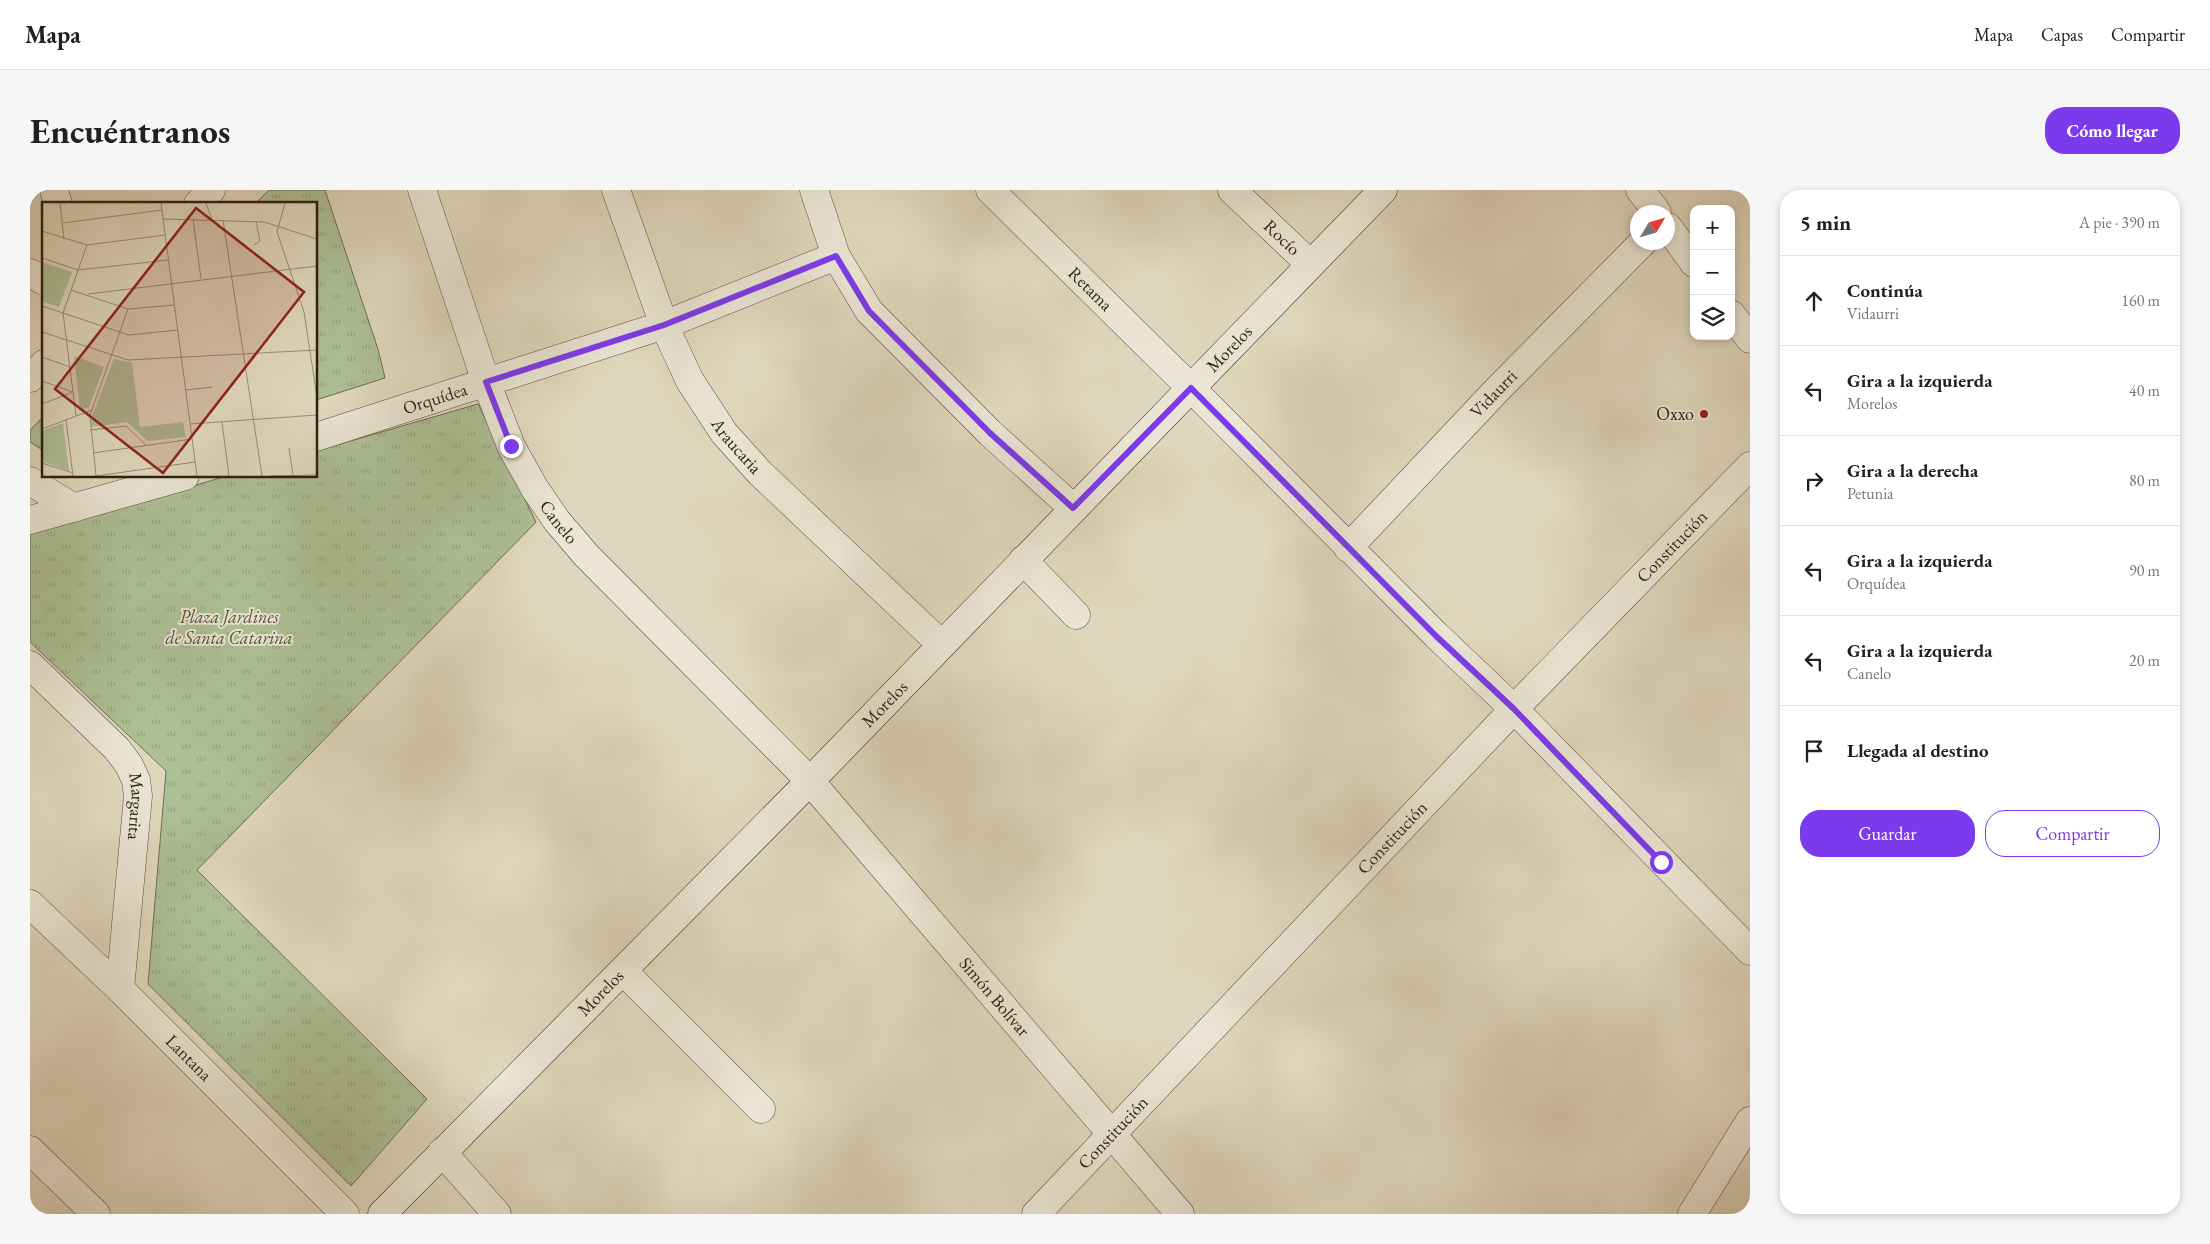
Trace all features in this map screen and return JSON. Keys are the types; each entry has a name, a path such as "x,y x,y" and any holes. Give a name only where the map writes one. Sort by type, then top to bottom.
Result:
{"street":[{"path":"200,202 211,190"},
{"name":"Canelo","path":"422,190 486,382 511,446 535,489 557,521 586,555 810,781"},
{"name":"Araucaria","path":"616,190 664,325 690,381 724,433 760,473 940,644"},
{"path":"814,190 836,256 869,311 990,433 1073,508"},
{"name":"Retama","path":"990,190 1191,388"},
{"name":"Rocío","path":"1232,190 1310,264"},
{"name":"Morelos","path":"382,1214 810,781 940,644 1383,190"},
{"path":"1640,190 1652,205"},
{"path":"1675,237 1690,257"},
{"name":"Vidaurri","path":"1348,548 1496,391 1635,250"},
{"name":"Orquídea","path":"318,436 664,325 836,256"},
{"path":"30,273 42,280"},
{"path":"1735,319 1749,336"},
{"path":"30,378 42,366"},
{"path":"1191,388 1348,548 1514,709 1750,951"},
{"name":"Constitución","path":"1036,1214 1514,709 1750,466"},
{"path":"30,520 178,478"},
{"path":"30,481 74,508"},
{"path":"1022,560 1076,615"},
{"name":"Margarita","path":"30,665 117,749 129,765 136,780 138,796 120,988"},
{"name":"Simón Bolívar","path":"810,781 1180,1214"},
{"name":"Lantana","path":"30,904 120,988 345,1214"},
{"path":"622,971 761,1110"},
{"path":"1692,1214 1750,1121"},
{"path":"30,1150 96,1214"},
{"path":"442,1152 498,1214"}],"green space":[{"path":"269,190 325,190 378,349 385,378 318,399 318,202 257,202"},
{"name":"Plaza Jardines de Santa Catarina","path":"478,404 536,522 197,870 427,1099 351,1186 148,984 166,771 30,642 30,535 37,531 220,478 318,478 318,450"},
{"path":"42,418 42,450 30,442 30,430"}],"place":[{"name":"Oxxo","path":"1704,414"}],"route":[{"path":"511,446 486,382 664,325 836,256 869,311 990,433 1073,508 1191,388 1436,636 1514,709 1661,862"}]}
